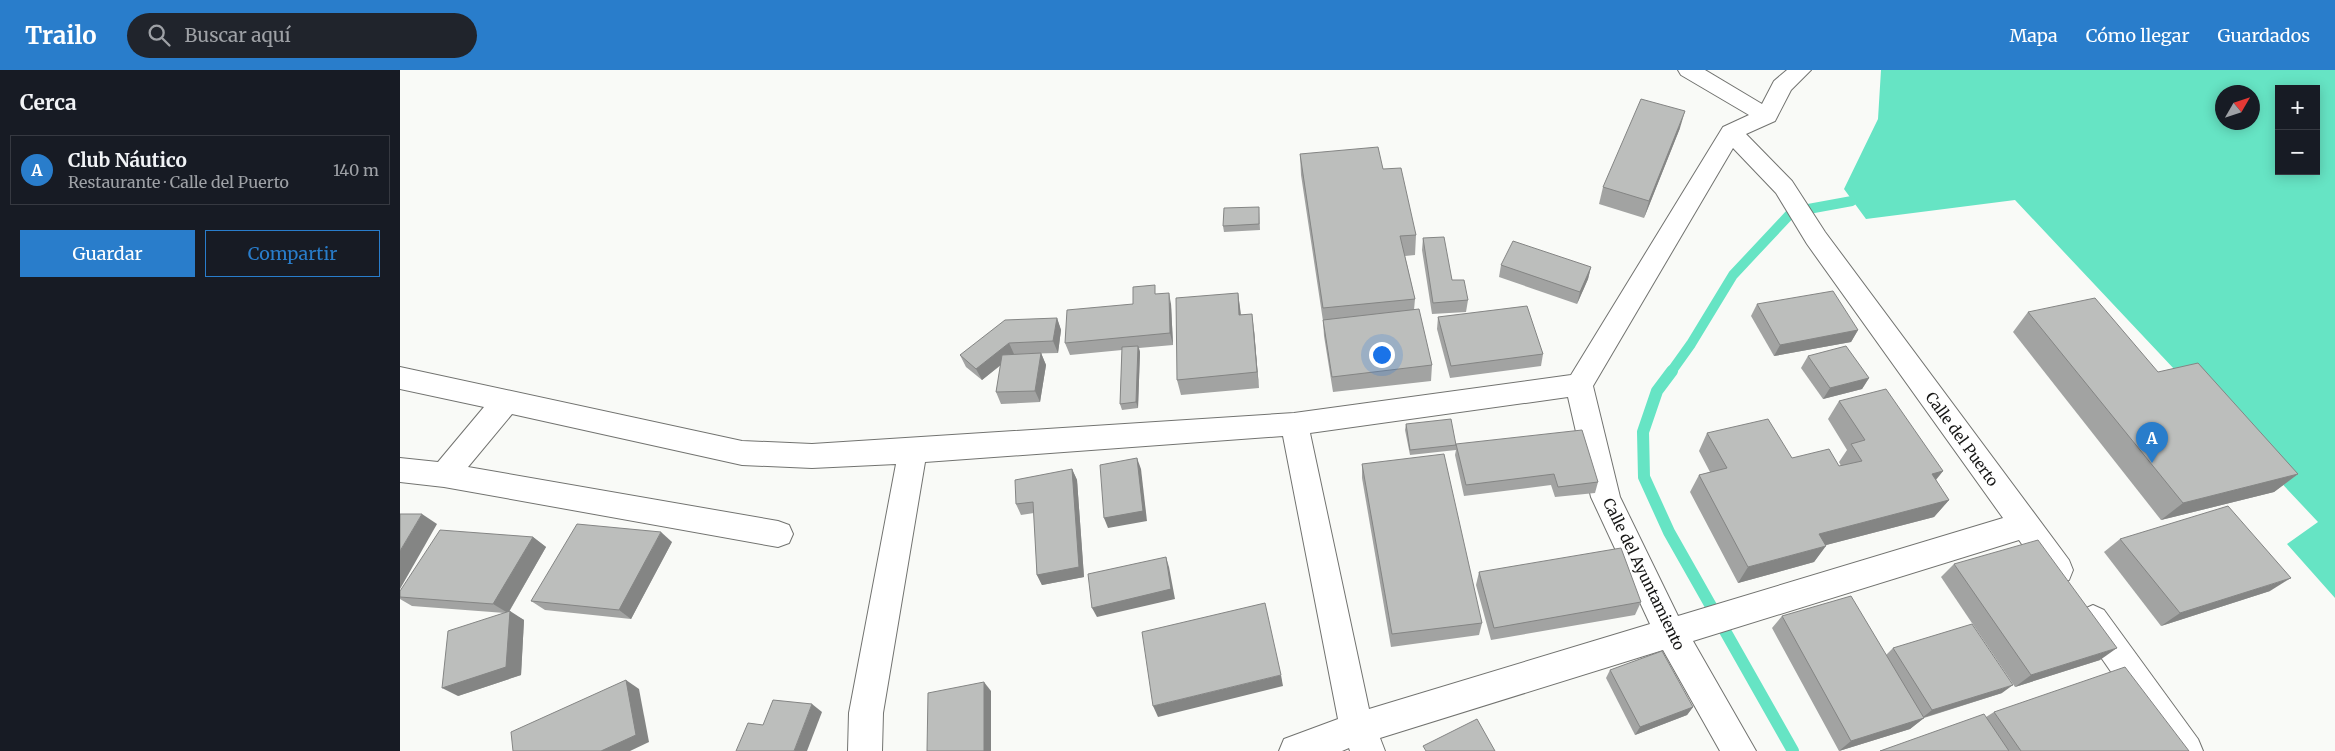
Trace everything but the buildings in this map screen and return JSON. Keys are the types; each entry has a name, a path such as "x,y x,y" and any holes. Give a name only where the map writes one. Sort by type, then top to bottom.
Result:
{"street":[{"path":"1688,70 1767,116"},
{"path":"400,378 742,453 812,456 913,452 1294,424 1579,384 1731,132 1767,116 1782,86 1800,70"},
{"name":"Calle del Puerto","path":"1731,132 1784,187 1816,238 2026,525 2186,751"},
{"name":"Calle del Ayuntamiento","path":"1579,384 1606,497 1682,629 1739,751"},
{"path":"444,475 505,402"},
{"path":"1294,424 1363,740"},
{"path":"865,751 866,713 913,452"},
{"path":"400,470 444,475 778,534"},
{"path":"1296,751 1363,740 1682,629 2026,525"}],"shaded area":[{"path":"1881,70 2335,70 2335,598 2287,544 2318,522 2015,200 1866,219 1844,189 1878,119"}],"waterway":[{"path":"1671,372 1691,344 1733,275 1792,212 1852,201"},
{"path":"1672,371 1657,391 1643,432 1644,477 1669,532 1793,751"}],"place":[{"name":"Club Náutico","path":"2152,463"}]}
